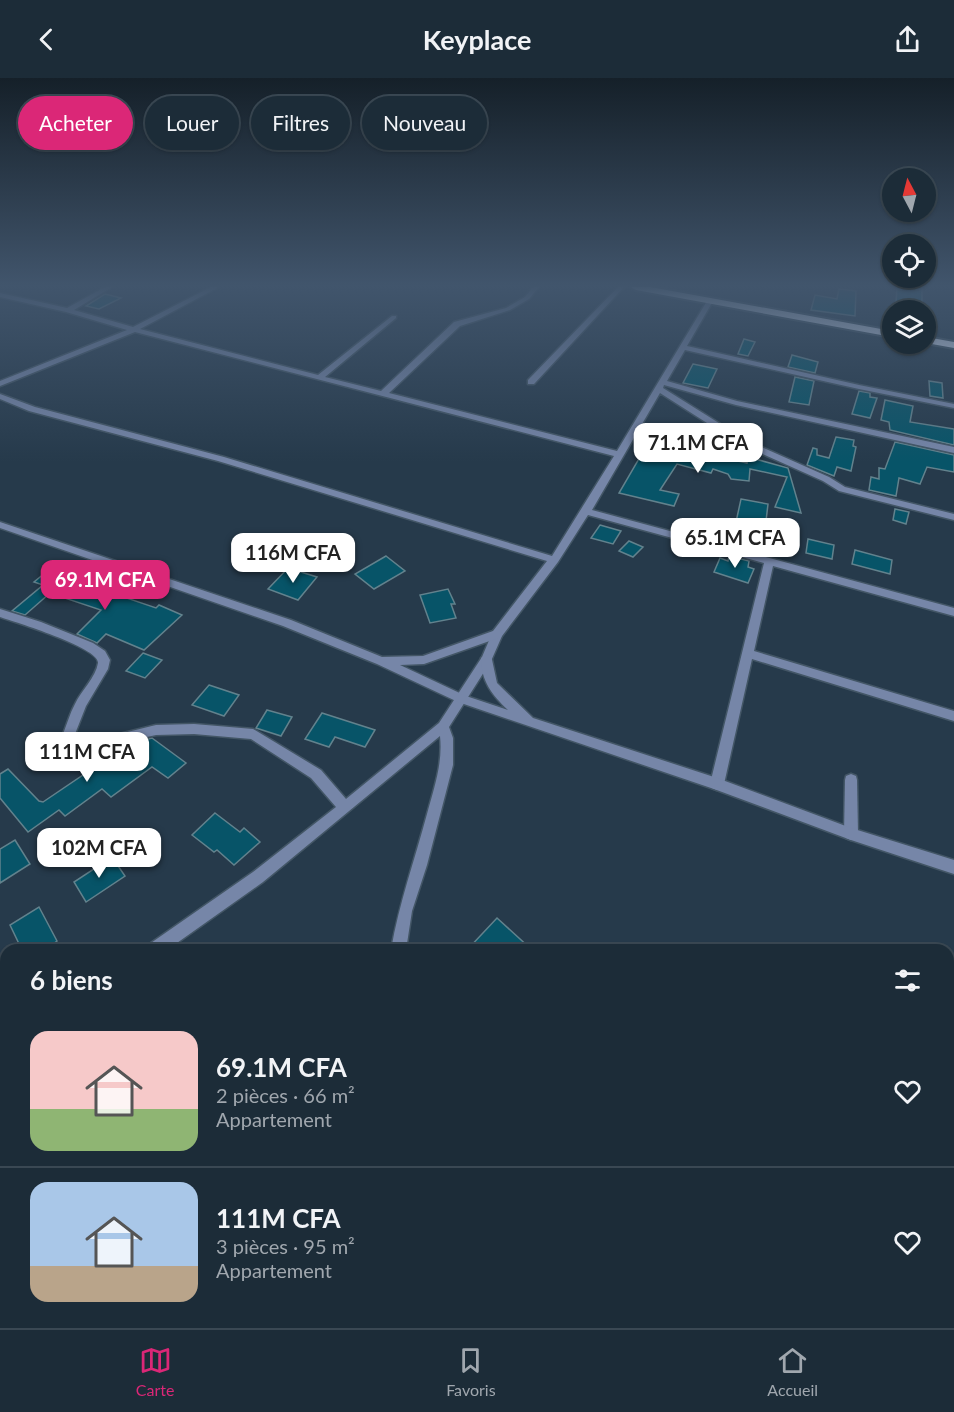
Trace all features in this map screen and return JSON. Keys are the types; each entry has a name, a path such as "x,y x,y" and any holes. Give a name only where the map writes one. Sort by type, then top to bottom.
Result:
{"street":[{"path":"0,384 96,345"},
{"path":"195,345 620,455"},
{"path":"320,377 359,345"},
{"path":"383,394 435,345"},
{"path":"531,382 566,345"},
{"path":"162,944 258,877 443,727 487,658 497,634 554,560 586,511 601,482 620,455 683,347 849,385 954,406"},
{"path":"660,385 954,450"},
{"path":"660,385 743,442 843,489 954,517"},
{"path":"0,396 32,409 221,459 554,560"},
{"path":"586,511 954,612"},
{"path":"0,525 287,623 381,661 462,699 717,784 851,834 954,867"},
{"path":"717,784 770,562"},
{"path":"0,613 89,646 101,654 104,660 102,669 80,705 69,734 74,744 93,744 156,730 194,729 253,734 316,774 345,808"},
{"path":"381,661 424,660 497,634"},
{"path":"748,654 954,716"},
{"path":"487,658 487,678 495,690 530,721"},
{"path":"397,944 447,765 447,738 443,727"},
{"path":"851,780 851,834"}],"building":[{"path":"741,345 753,345 748,356 738,354"},
{"path":"792,355 818,362 815,373 788,367"},
{"path":"693,364 717,369 708,388 683,383"},
{"path":"795,377 814,381 809,405 789,402"},
{"path":"929,381 942,383 943,398 930,396"},
{"path":"859,391 870,393 870,397 877,398 870,418 852,414"},
{"path":"885,400 913,406 910,422 954,429 954,445 890,430 889,422 881,420"},
{"path":"836,437 854,440 853,446 856,447 851,471 837,467 834,476 807,465 813,448 817,449 817,455 829,458"},
{"path":"677,442 707,448 707,454 747,463 748,457 788,468 801,513 775,507 787,477 750,469 749,481 731,479 728,474 713,469 711,473 677,464 660,490 679,494 674,506 619,493 644,450 671,457"},
{"path":"895,442 954,455 954,472 927,467 920,484 899,478 896,496 869,490 871,477 879,479 879,468 885,469"},
{"path":"741,499 768,504 766,521 757,519 751,551 731,545"},
{"path":"895,509 909,512 906,524 893,520"},
{"path":"600,525 621,531 613,544 591,538"},
{"path":"808,539 834,545 832,559 806,553"},
{"path":"629,541 643,547 633,557 619,551"},
{"path":"855,550 892,560 890,574 852,564"},
{"path":"386,556 405,571 374,589 355,574"},
{"path":"729,556 749,561 748,567 754,569 748,583 714,572 720,558 728,561"},
{"path":"51,568 97,588 156,608 159,605 182,615 144,650 106,634 97,643 77,634 101,610 50,593 25,615 12,611 43,585 34,582"},
{"path":"288,568 317,577 298,600 268,589"},
{"path":"448,589 455,604 451,604 456,618 430,623 420,595"},
{"path":"143,653 162,660 145,678 126,671"},
{"path":"209,685 239,695 224,716 192,705"},
{"path":"267,710 292,717 281,736 256,728"},
{"path":"322,713 375,730 365,747 335,737 329,747 305,739"},
{"path":"152,738 186,763 168,778 152,767 111,797 102,789 65,816 59,810 28,832 0,798 0,774 8,769 39,801 43,802 114,754 121,760 145,740"},
{"path":"215,813 240,832 244,828 260,842 234,865 217,850 214,852 192,835"},
{"path":"15,840 30,864 0,883 0,849"},
{"path":"112,857 125,876 86,902 74,882"},
{"path":"39,907 57,941 53,944 19,944 10,925"},
{"path":"497,918 525,944 473,944"}]}
